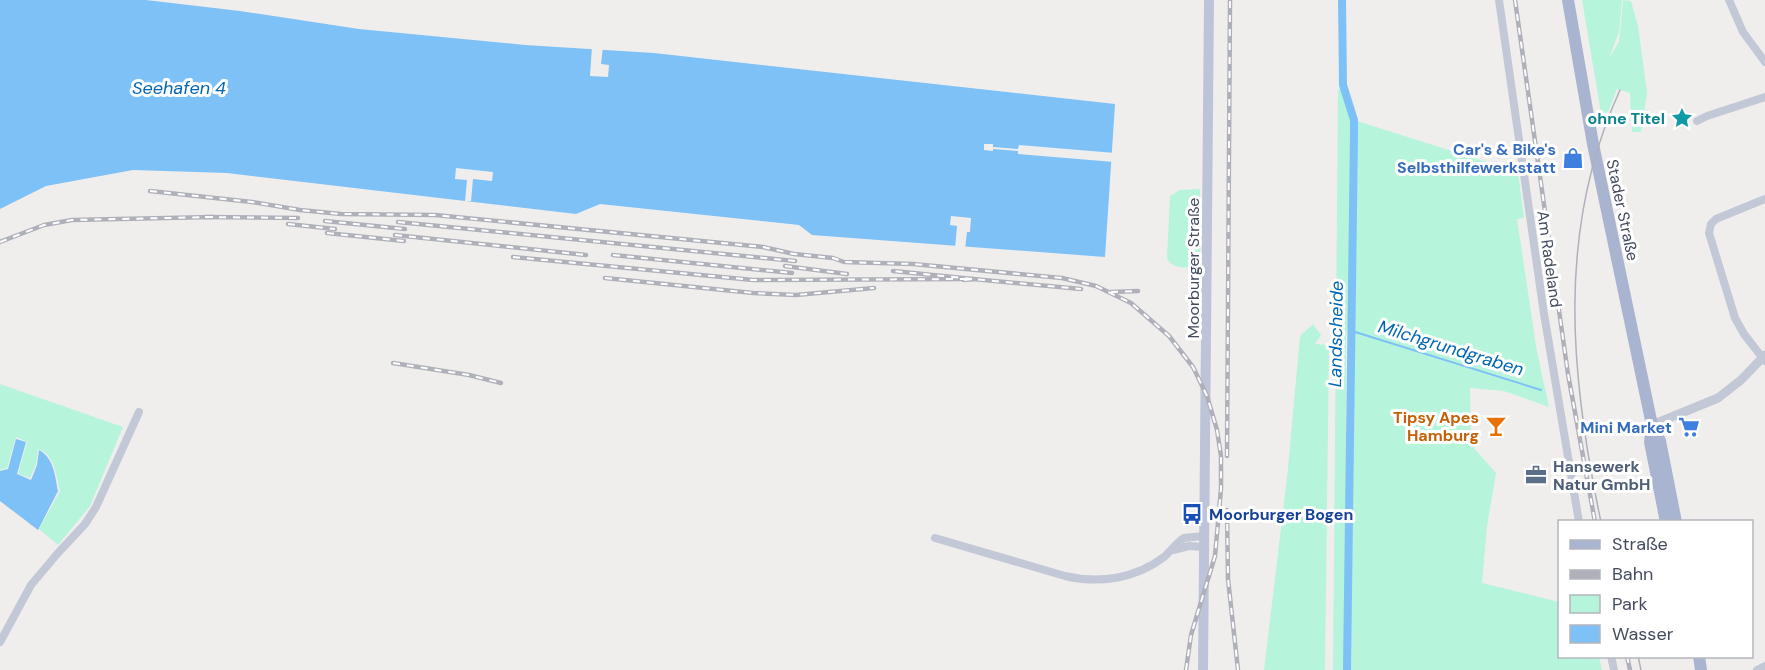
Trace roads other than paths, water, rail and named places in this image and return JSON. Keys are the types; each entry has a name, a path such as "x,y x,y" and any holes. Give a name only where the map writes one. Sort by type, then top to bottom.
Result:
{"main road":[{"name":"Moorburger Straße","path":"1203,542 1206,453 1209,0"},
{"name":"Stader Straße","path":"1568,0 1593,144 1652,425 1660,441 1676,520"},
{"name":"Stader Straße","path":"1652,425 1650,442 1666,520"},
{"path":"1203,542 1203,670"}],"street":[{"name":"Am Radeland","path":"1499,0 1544,314 1579,520"},
{"path":"1729,0 1743,32 1765,62"},
{"path":"1697,121 1765,97"},
{"path":"1652,425 1718,398 1764,358 1743,334 1735,318 1709,233 1711,224 1716,219 1765,199"},
{"path":"0,642 31,585 85,524 96,507 139,412"},
{"path":"935,538 1079,579 1099,580 1129,576 1157,562 1184,538 1203,542"},
{"path":"1757,670 1765,666"}],"water":[{"name":"Seehafen 4","path":"0,0 146,0 359,29 525,45 654,53 1115,104 1105,257 812,235 799,225 600,204 576,214 227,173 133,170 46,186 0,209"},
{"path":"16,439 26,442 17,474 31,480 37,465 39,450 48,458 55,474 58,491 38,530 0,501 0,471 8,469"}],"waterway":[{"name":"Milchgrundgraben","path":"1342,0 1343,85 1354,120 1347,670"},
{"name":"Milchgrundgraben","path":"1352,331 1541,390"}],"tram line":[{"path":"1601,520 1582,413 1575,304 1578,250 1586,196 1600,143 1620,90"},
{"path":"1638,658 1641,670"}],"railway":[{"path":"1227,456 1230,0"},
{"path":"1515,0 1568,374 1595,520"},
{"path":"150,191 341,214 435,215 763,247 794,254 833,258 844,262 913,264 1062,278 1096,286 1131,303 1169,336 1193,367 1207,396 1217,430 1221,456 1221,489 1215,556 1191,635 1186,670"},
{"path":"205,217 298,218"},
{"path":"0,242 44,225 72,220 213,217"},
{"path":"325,221 405,229"},
{"path":"398,222 795,261"},
{"path":"288,224 335,229"},
{"path":"327,233 404,241"},
{"path":"395,235 586,255"},
{"path":"613,255 792,273"},
{"path":"513,257 753,280 973,279 893,271"},
{"path":"785,266 847,274"},
{"path":"605,278 753,293 796,295 874,288"},
{"path":"964,280 1081,289"},
{"path":"1111,292 1138,291"},
{"path":"393,363 469,375 501,383"},
{"path":"1227,510 1228,579 1238,670"},
{"path":"1627,658 1630,670"}],"place":[{"name":"ohne Titel","path":"1682,118"},
{"name":"Car's & Bike's Selbsthilfewerkstatt","path":"1573,158"},
{"name":"Tipsy Apes Hamburg","path":"1496,426"},
{"name":"Mini Market","path":"1689,427"},
{"name":"Hansewerk Natur GmbH","path":"1536,475"},
{"name":"Moorburger Bogen","path":"1192,514"}],"water label":[{"name":"Landscheide","path":"1336,334"}]}
